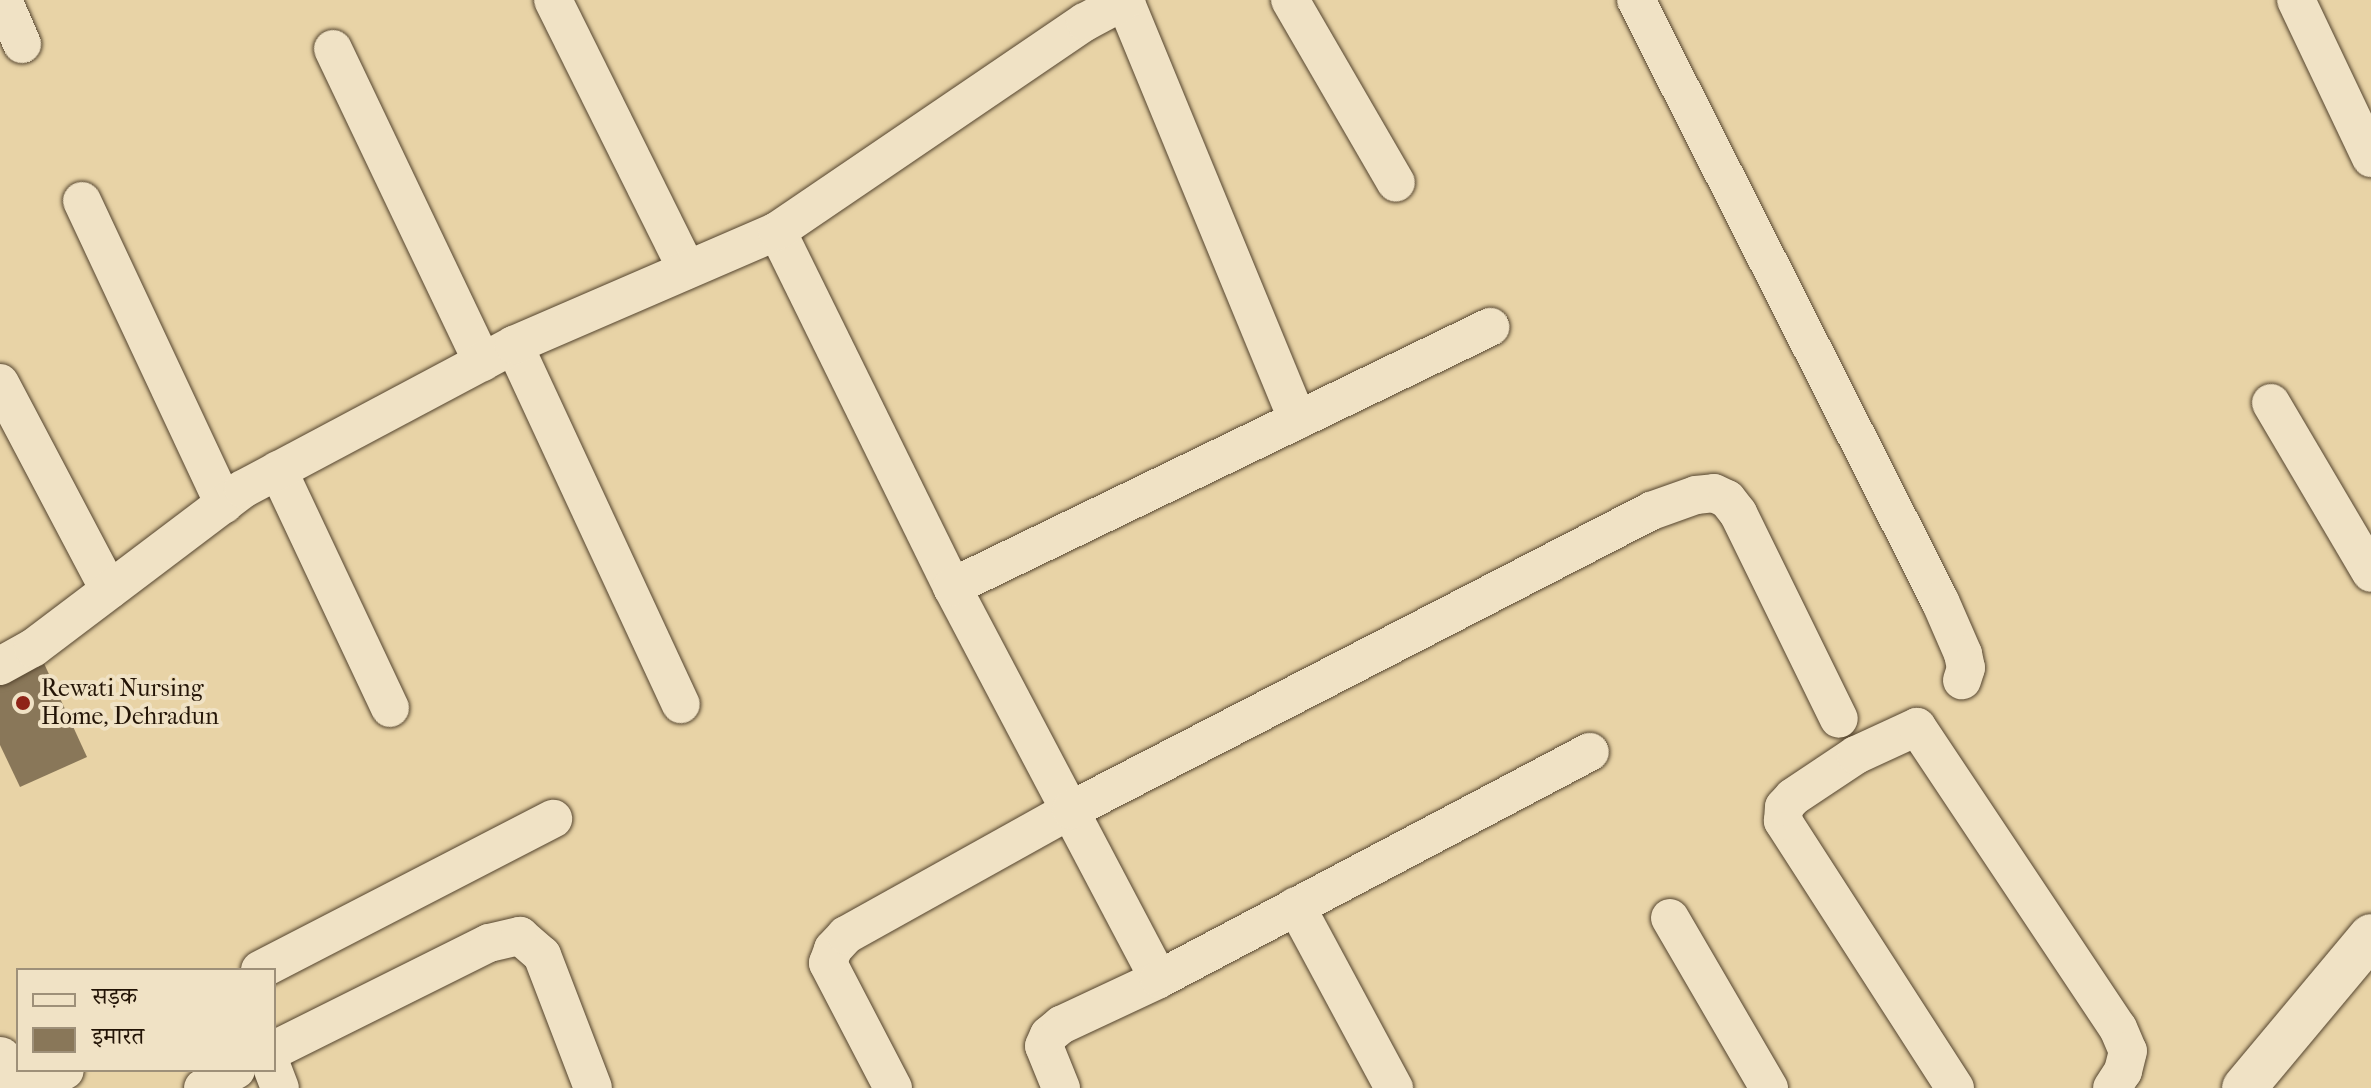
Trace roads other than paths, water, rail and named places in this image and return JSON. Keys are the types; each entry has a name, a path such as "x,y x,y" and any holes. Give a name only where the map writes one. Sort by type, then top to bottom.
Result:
{"street":[{"path":"3,0 22,44"},
{"path":"553,0 687,270"},
{"path":"0,666 33,648 224,504 278,470 498,354 777,231 1078,11 1125,0 1298,420"},
{"path":"1290,0 1396,183"},
{"path":"1636,0 1940,601 1963,654 1966,668 1962,680"},
{"path":"2296,0 2371,158"},
{"path":"333,49 498,354 681,704"},
{"path":"82,201 224,504"},
{"path":"777,231 952,587 1159,979"},
{"path":"952,587 1490,327"},
{"path":"0,383 109,590"},
{"path":"2271,403 2371,573"},
{"path":"278,470 390,708"},
{"path":"893,1088 834,980 828,963 833,949 846,935 1071,810 1617,526 1696,495 1714,493 1727,499 1738,513 1839,719"},
{"path":"1955,1088 1783,821 1784,807 1793,797 1856,755 1917,727 2118,1028 2128,1051 2123,1071 2112,1088"},
{"path":"1061,1088 1046,1059 1044,1046 1049,1035 1061,1025 1159,979 1590,752"},
{"path":"264,968 553,819"},
{"path":"1296,906 1394,1088"},
{"path":"1670,918 1769,1088"},
{"path":"276,1049 489,943 520,936 542,955 593,1088"},
{"path":"2244,1088 2371,936"},
{"path":"0,1059 17,1088"},
{"path":"30,1088 61,1072"},
{"path":"203,1088 232,1072"}],"place":[{"name":"Rewati Nursing Home, Dehradun","path":"23,703"}]}
